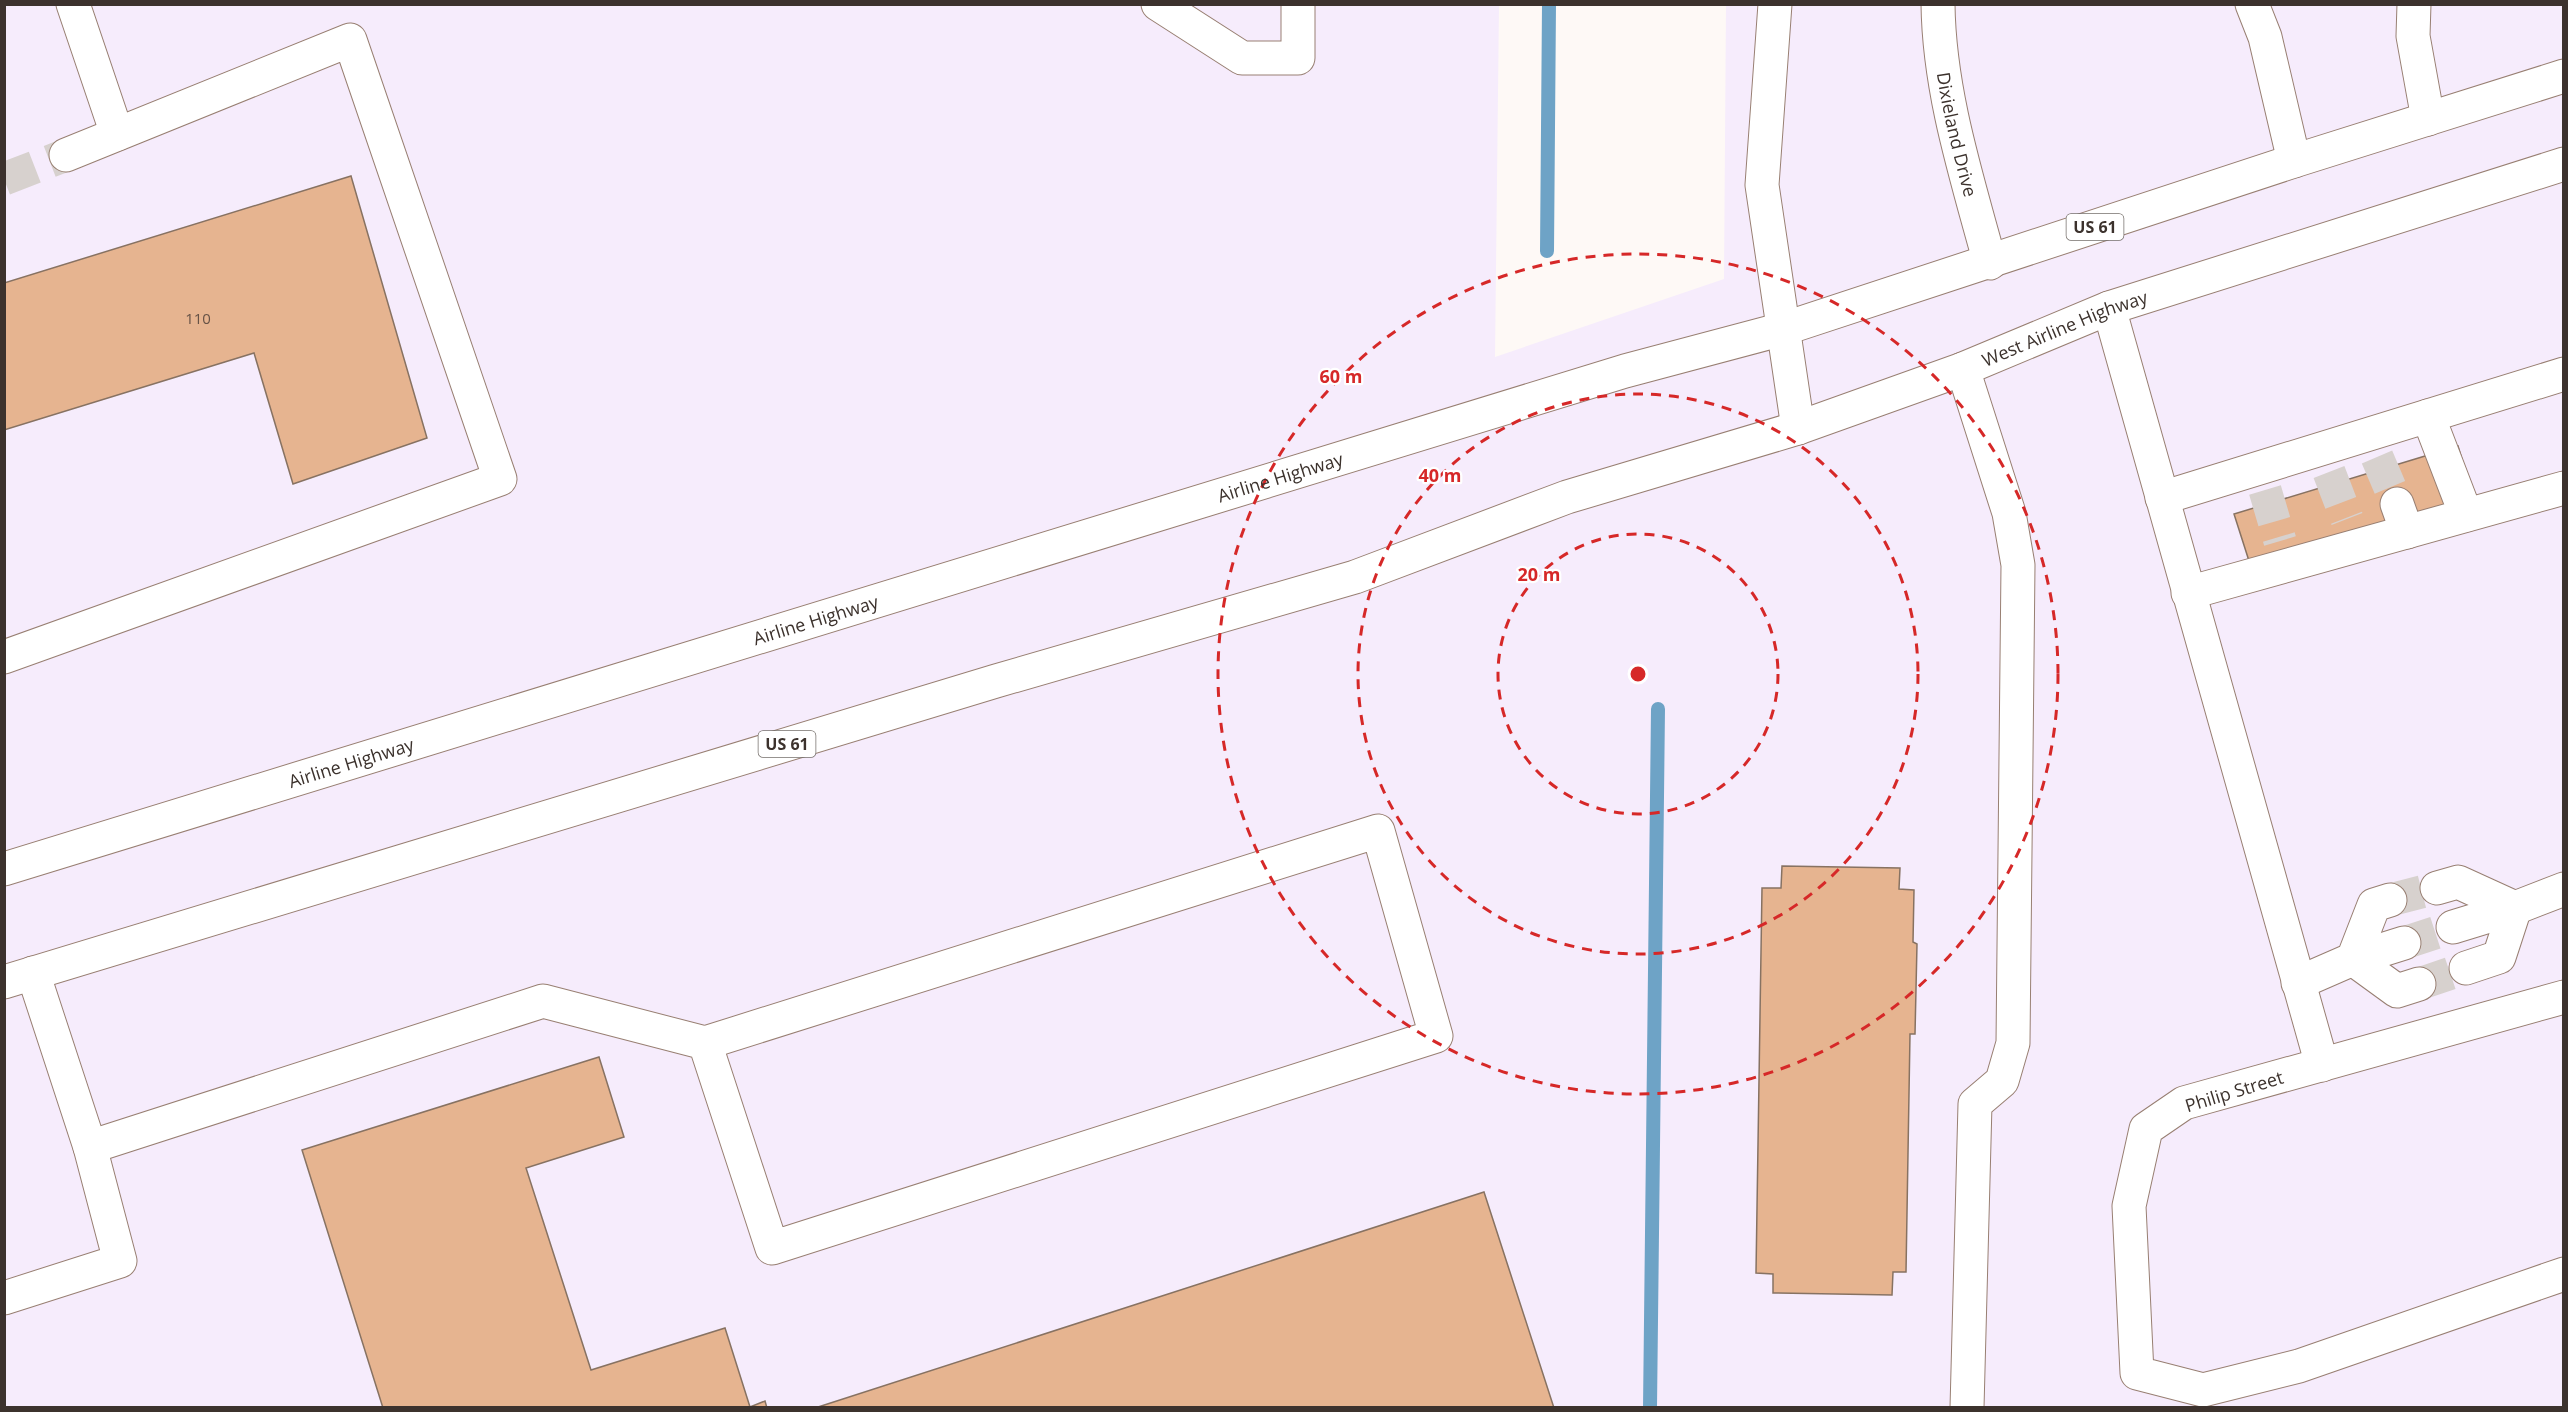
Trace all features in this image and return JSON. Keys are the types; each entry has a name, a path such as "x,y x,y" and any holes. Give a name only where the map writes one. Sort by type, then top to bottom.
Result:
{"main road":[{"path":"73,4 117,134"},
{"path":"1158,4 1242,58 1299,58 1298,4"},
{"path":"1775,4 1762,185 1798,428"},
{"name":"Dixieland Drive","path":"1938,4 1938,31 1954,129 1990,263"},
{"path":"2252,4 2265,37 2294,161"},
{"path":"2414,4 2413,36 2428,119"},
{"path":"4,657 500,479 350,40 66,155"},
{"name":"US 61","path":"1783,329 1990,263 2294,161 2564,76"},
{"name":"West Airline Highway","path":"19,978 996,681 1355,577 1567,497 1798,428 1963,369 2109,308 2564,164"},
{"path":"2109,308 2322,1065"},
{"name":"Airline Highway","path":"4,869 1625,370 1783,329"},
{"path":"1963,369 2008,513 2018,565 2013,1043 2002,1080 1975,1104 1966,1407"},
{"path":"2162,498 2262,479 2373,446 2428,416 2564,374"},
{"path":"2428,416 2466,515"},
{"path":"2188,594 2283,553 2402,518 2466,515 2564,488"},
{"path":"90,1147 543,1001 705,1043 1378,831 1436,1036 772,1248 705,1043"},
{"path":"2437,888 2458,882 2515,908"},
{"path":"2453,927 2515,908 2564,889"},
{"path":"2353,959 2374,905 2390,900"},
{"path":"2466,968 2499,957 2515,908"},
{"path":"2298,983 2353,959 2404,943"},
{"path":"2353,959 2397,991 2419,984"},
{"path":"4,1298 120,1261 90,1147 19,978"},
{"name":"Philip Street","path":"2564,997 2184,1103 2146,1130 2129,1206 2137,1372 2203,1390 2299,1366 2564,1274"}],"shaded area":[{"path":"5,5 1499,5 1495,357 1724,279 1726,5 2563,5 2563,1407 5,1408"}],"building":[{"path":"351,176 427,438 293,484 254,353 4,430 4,283"},
{"path":"2458,446 2473,496 2250,564 2234,514"},
{"path":"1782,866 1900,868 1899,889 1914,890 1913,942 1917,944 1915,1034 1910,1034 1906,1272 1893,1272 1892,1295 1773,1293 1773,1274 1756,1273 1762,888 1781,888"},
{"path":"599,1057 624,1137 526,1168 591,1370 725,1328 750,1407 765,1401 767,1408 383,1408 302,1150"},
{"path":"1484,1192 1554,1408 815,1408"}],"waterway":[{"path":"1547,251 1549,4"},
{"path":"1650,1408 1658,709"}],"tunnel":[{"path":"4,179 66,155"},
{"path":"2377,457 2397,504"},
{"path":"2329,472 2347,519"},
{"path":"2265,490 2280,541"},
{"path":"2390,900 2437,888"},
{"path":"2404,943 2453,927"},
{"path":"2419,984 2466,968"}]}
